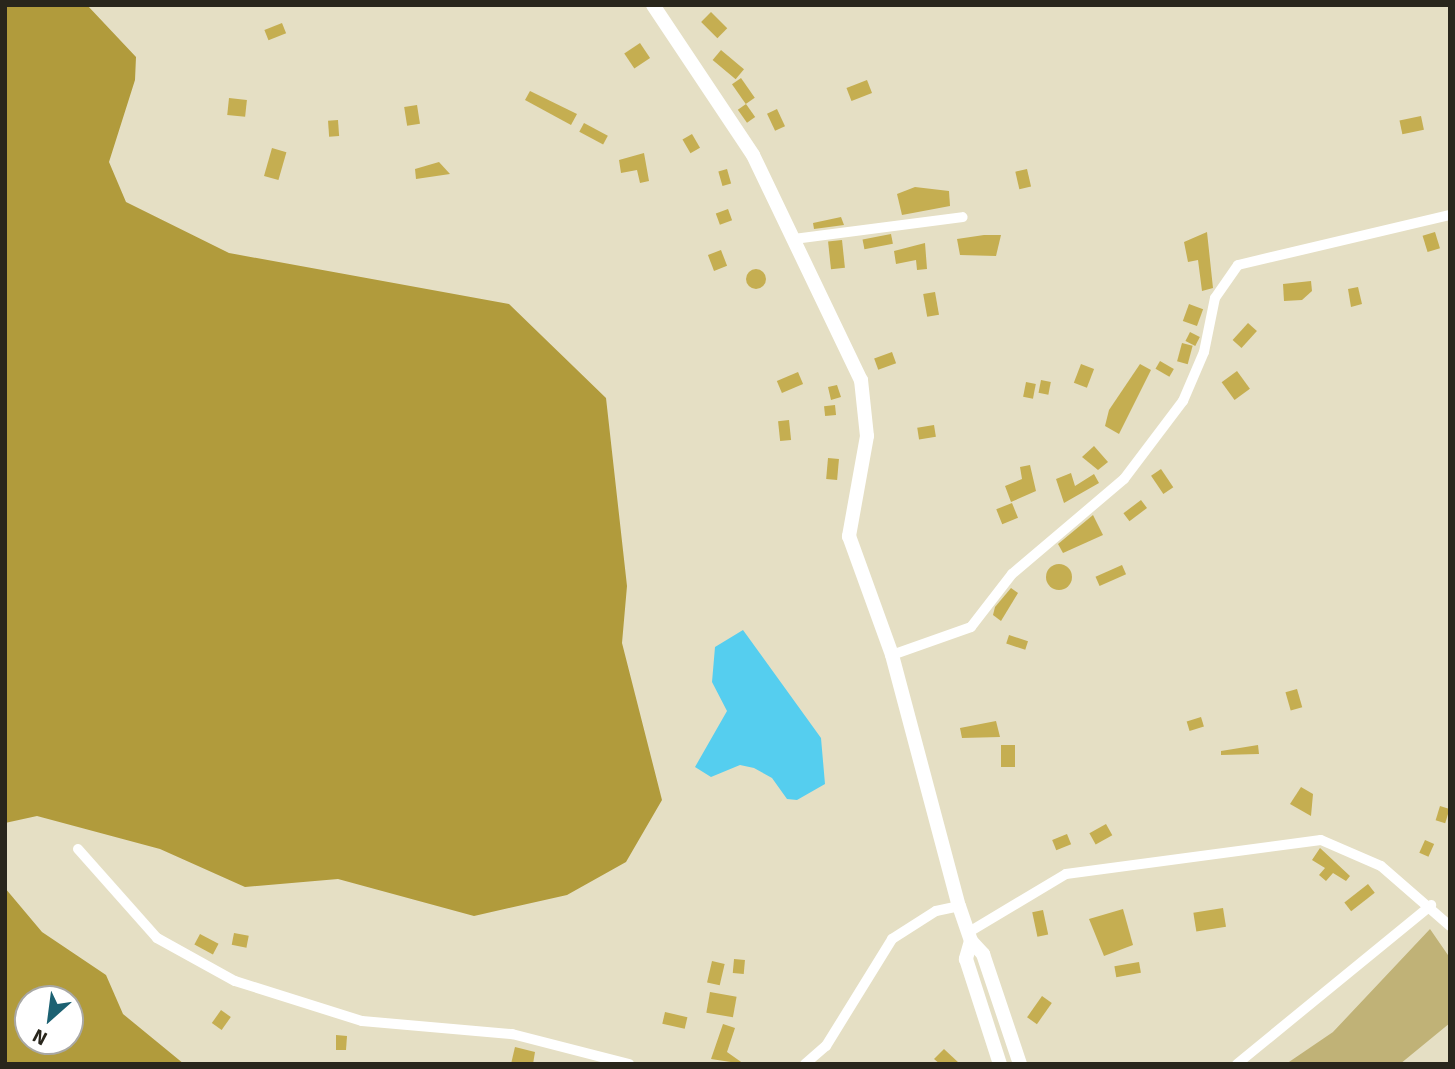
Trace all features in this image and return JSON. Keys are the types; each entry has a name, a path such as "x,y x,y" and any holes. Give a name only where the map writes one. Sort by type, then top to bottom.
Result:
{"main road":[{"path":"653,5 753,155 861,380 867,436 849,536 892,655 959,906 970,937 984,954 1020,1064"},
{"path":"970,937 966,959 1000,1064"}],"street":[{"path":"892,655 971,627 1012,573 1131,471 1183,401 1203,352 1215,298 1238,265 1450,215"},
{"path":"794,239 963,217"},
{"path":"970,937 1066,874 1321,840 1381,866 1431,905 1450,926"},
{"path":"78,849 157,938 235,981 362,1021 512,1034 629,1064"},
{"path":"1237,1064 1431,905"},
{"path":"805,1064 826,1046 892,939 936,911 959,906"}],"shaded area":[{"path":"5,5 87,5 136,57 135,80 109,162 126,202 229,253 509,304 606,398 627,586 622,643 662,800 626,862 567,895 474,916 338,879 245,887 160,849 37,816 5,823"},
{"path":"5,888 42,932 106,975 123,1014 184,1064 5,1064"},
{"path":"1430,929 1450,958 1450,1023 1400,1064 1286,1064 1333,1032"}],"water":[{"path":"743,630 821,738 825,784 797,800 787,799 772,778 754,768 740,765 711,777 695,767 727,711 712,682 715,647"}],"building":[{"path":"711,12 727,28 717,38 701,22"},
{"path":"282,23 286,33 269,40 264,30"},
{"path":"640,43 650,58 634,69 624,54"},
{"path":"721,50 744,69 736,79 713,60"},
{"path":"741,78 755,98 746,104 732,84"},
{"path":"867,80 872,93 851,101 846,88"},
{"path":"530,91 577,114 571,125 525,100"},
{"path":"229,98 247,100 245,117 227,115"},
{"path":"746,104 755,117 747,123 738,110"},
{"path":"417,105 420,124 407,126 404,107"},
{"path":"777,109 785,126 775,131 767,114"},
{"path":"1421,116 1424,130 1402,134 1399,121"},
{"path":"338,120 339,136 329,137 328,121"},
{"path":"584,123 608,136 603,145 579,132"},
{"path":"692,134 700,148 690,153 682,140"},
{"path":"272,148 286,152 278,180 264,176"},
{"path":"644,153 649,181 640,183 637,170 621,173 619,160"},
{"path":"439,162 450,174 416,179 415,169"},
{"path":"727,169 731,183 722,186 718,171"},
{"path":"1027,169 1031,187 1019,189 1015,172"},
{"path":"915,187 949,191 950,206 902,215 897,194"},
{"path":"728,209 732,220 720,225 716,213"},
{"path":"841,217 844,225 814,229 813,223"},
{"path":"1207,232 1213,288 1202,291 1198,260 1188,262 1184,242"},
{"path":"1435,232 1440,248 1428,252 1423,236"},
{"path":"891,234 893,244 864,249 863,240"},
{"path":"1001,235 996,256 960,255 957,239"},
{"path":"842,240 845,268 831,269 828,241"},
{"path":"925,243 927,269 917,270 916,260 896,264 894,251"},
{"path":"721,250 727,266 714,271 708,255"},
{"path":"756,269 763,272 766,279 763,286 756,289 749,286 746,279 749,272"},
{"path":"1311,281 1312,291 1302,300 1284,301 1283,284"},
{"path":"1358,287 1362,304 1351,307 1348,289"},
{"path":"935,292 939,315 927,317 923,294"},
{"path":"1189,304 1203,309 1197,326 1183,321"},
{"path":"1248,323 1257,331 1242,348 1233,340"},
{"path":"1190,332 1200,337 1195,346 1185,341"},
{"path":"1182,343 1193,346 1188,364 1177,361"},
{"path":"892,352 896,363 878,370 874,358"},
{"path":"1160,361 1174,369 1169,377 1156,369"},
{"path":"1081,364 1094,369 1087,388 1074,383"},
{"path":"1140,364 1151,370 1119,434 1105,426 1109,410"},
{"path":"1237,371 1250,389 1235,400 1222,382"},
{"path":"798,372 803,384 782,393 777,381"},
{"path":"1041,380 1051,382 1048,395 1039,393"},
{"path":"1026,382 1036,384 1033,399 1023,397"},
{"path":"837,385 841,397 831,400 828,387"},
{"path":"835,405 836,415 825,416 824,406"},
{"path":"789,420 791,440 780,441 778,421"},
{"path":"934,425 936,437 919,440 917,428"},
{"path":"1094,446 1108,462 1098,470 1082,457"},
{"path":"828,458 839,459 837,480 826,479"},
{"path":"1030,465 1036,491 1011,502 1005,486 1022,479 1020,467"},
{"path":"1161,469 1173,487 1163,494 1151,476"},
{"path":"1071,473 1075,486 1094,474 1099,483 1064,503 1056,479"},
{"path":"1141,500 1147,508 1129,521 1123,513"},
{"path":"1012,503 1018,518 1002,524 996,509"},
{"path":"1093,515 1103,535 1063,553 1058,544"},
{"path":"1059,564 1068,568 1072,577 1068,586 1059,590 1050,586 1046,577 1050,568"},
{"path":"1122,565 1126,574 1100,586 1096,577"},
{"path":"1011,588 1018,593 1001,621 993,615 995,607"},
{"path":"1009,635 1028,641 1025,650 1006,644"},
{"path":"1297,689 1302,707 1291,711 1285,692"},
{"path":"1201,717 1204,727 1190,731 1187,721"},
{"path":"996,721 1000,737 962,738 960,728"},
{"path":"1001,745 1015,745 1015,767 1001,767"},
{"path":"1258,745 1259,754 1221,755 1221,751"},
{"path":"1301,787 1313,794 1311,816 1290,804"},
{"path":"1440,806 1450,809 1445,823 1436,820"},
{"path":"1106,824 1112,835 1096,845 1089,833"},
{"path":"1067,834 1071,844 1056,850 1052,840"},
{"path":"1425,840 1434,844 1428,857 1419,853"},
{"path":"1320,848 1350,876 1346,881 1333,873 1326,881 1319,875 1325,868 1312,860"},
{"path":"1368,884 1375,893 1351,911 1344,902"},
{"path":"1223,908 1226,927 1196,931 1193,913"},
{"path":"1123,909 1133,945 1104,956 1089,919"},
{"path":"1043,910 1048,934 1037,937 1032,912"},
{"path":"234,933 249,936 246,948 232,945"},
{"path":"200,934 219,944 213,954 194,945"},
{"path":"734,959 745,960 744,974 733,973"},
{"path":"712,961 725,964 720,985 707,982"},
{"path":"1139,962 1141,973 1116,977 1114,966"},
{"path":"710,992 737,997 733,1017 706,1013"},
{"path":"1042,996 1052,1003 1037,1024 1027,1017"},
{"path":"221,1010 231,1017 222,1030 212,1023"},
{"path":"665,1012 687,1017 685,1029 662,1024"},
{"path":"723,1024 735,1028 727,1052 744,1064 711,1059"},
{"path":"336,1035 347,1036 346,1050 336,1050"},
{"path":"515,1047 535,1052 533,1064 511,1064"},
{"path":"944,1049 960,1064 940,1064 934,1059"}]}
